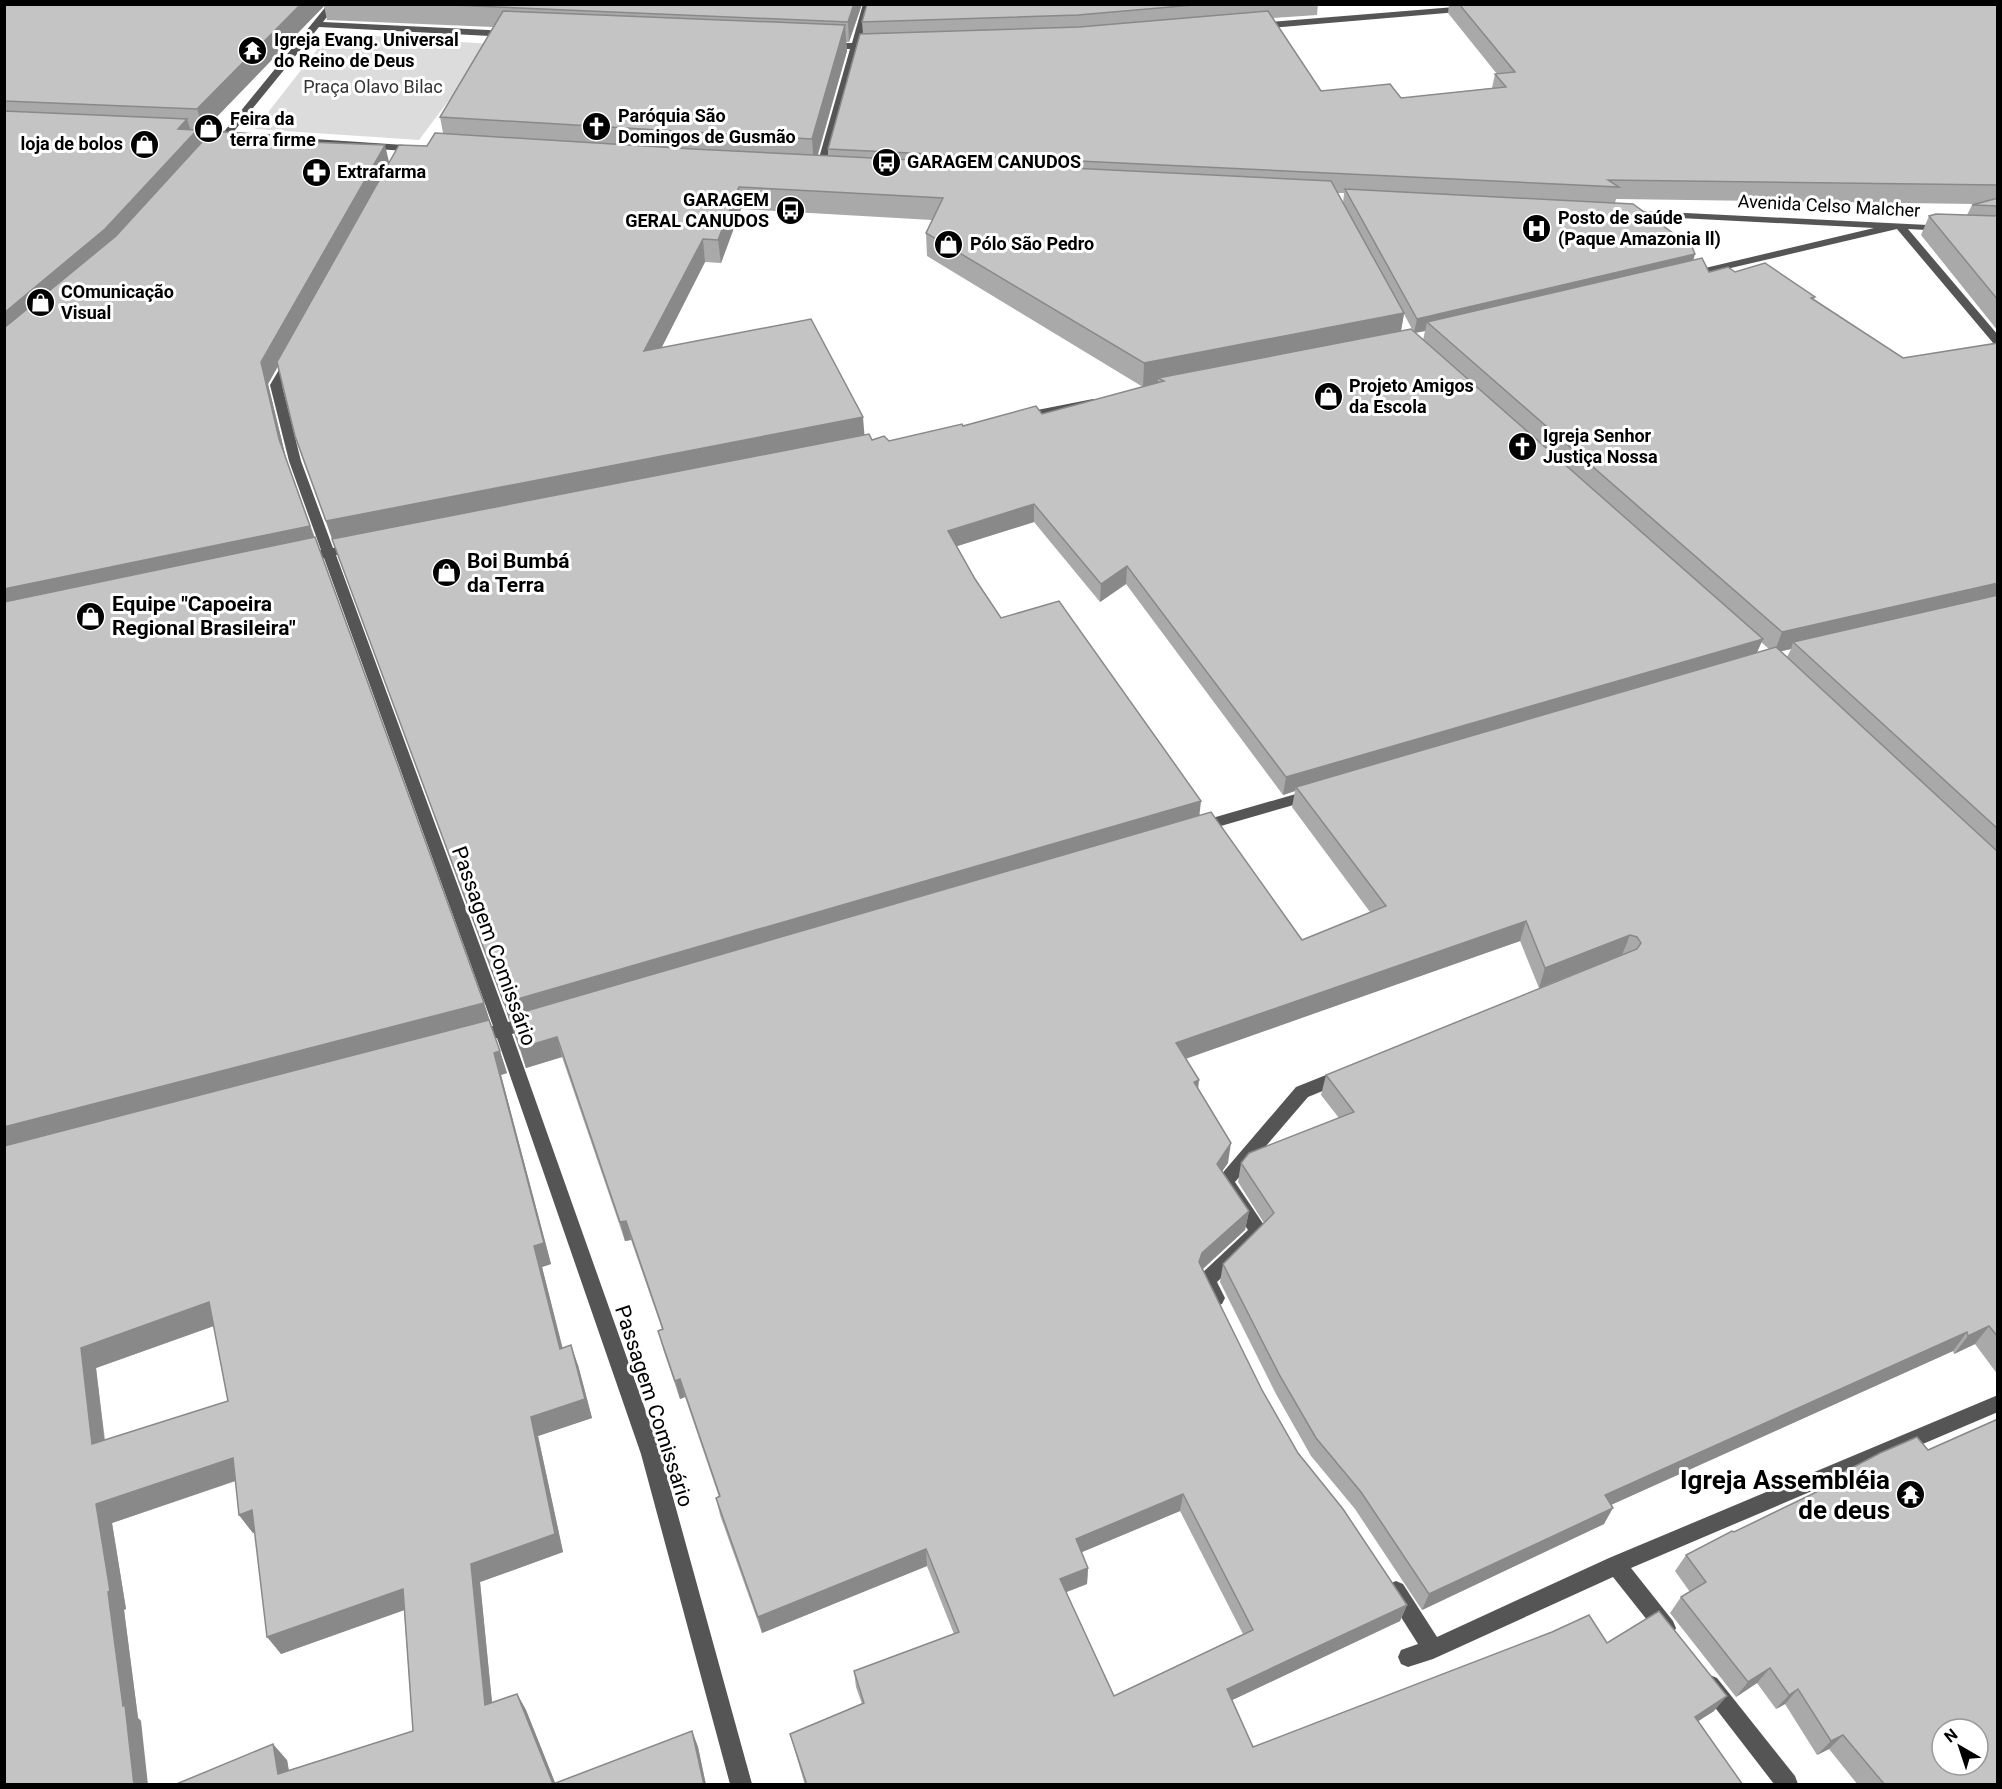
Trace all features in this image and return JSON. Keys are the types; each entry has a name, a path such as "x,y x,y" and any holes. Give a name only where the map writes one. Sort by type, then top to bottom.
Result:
{"street":[{"path":"209,153 333,4"},
{"path":"820,172 867,4"},
{"path":"1252,26 1481,7"},
{"path":"317,24 514,34"},
{"path":"812,45 890,46"},
{"path":"166,134 236,137"},
{"path":"258,138 405,153 431,149"},
{"path":"809,171 832,172"},
{"name":"Avenida Celso Malcher","path":"1616,212 1954,229"},
{"path":"1678,277 1899,225 1998,342"},
{"name":"Passagem Comissário","path":"297,348 276,385 296,461 503,1031 651,1454 741,1785"},
{"path":"1011,418 1104,400"},
{"path":"283,562 365,545"},
{"path":"1188,830 1325,790"},
{"path":"457,1043 549,1017"},
{"path":"1222,1310 1207,1280 1259,1231 1225,1182 1302,1092 1357,1070"},
{"path":"1408,1657 1433,1649 1616,1564 1998,1403"},
{"path":"1616,1564 1680,1647"},
{"path":"1389,1581 1433,1649"},
{"path":"1694,1665 1787,1785"}],"green space":[{"name":"Praça Olavo Bilac","path":"330,33 491,44 419,140 255,129"}],"building":[{"path":"4,4 301,4 197,109 4,101"},
{"path":"427,4 854,4 848,22"},
{"path":"867,4 1205,4 1078,15 862,22"},
{"path":"1459,4 1998,4 1998,185 1608,180 1619,187 828,149 860,34 1079,27 1268,11 1321,91 1390,84 1401,98 1506,87 1495,74 1515,72"},
{"path":"503,11 845,25 812,139 440,117"},
{"path":"4,111 187,119 178,129 197,130 105,229 4,313"},
{"path":"212,131 287,136 283,141 385,145 261,362 279,439 310,526 4,589 4,328 116,236"},
{"path":"435,133 693,149 1331,181 1404,313 1144,363 926,233 943,198 739,187 718,240 703,239 644,351 811,319 863,417 326,521 295,436 277,362 399,145 427,146"},
{"path":"1345,189 1633,204 1692,247 1695,254 1417,319"},
{"path":"1998,198 1998,206 1972,205"},
{"path":"1936,214 1998,216 1998,300 1929,216"},
{"path":"1702,258 1709,272 1728,267 1735,272 1765,263 1815,297 1811,298 1903,358 1998,343 1998,583 1782,632 1427,322"},
{"path":"1411,329 1763,639 1286,777 1127,566 1101,584 1034,504 948,531 975,579 1001,618 1059,601 1201,801 504,1003 332,539 869,434 872,440 884,436 889,441 962,424 963,426 1036,406 1042,414 1164,381 1158,378"},
{"path":"315,537 484,1003 4,1127 4,602"},
{"path":"1998,595 1998,829 1793,642"},
{"path":"1776,647 1998,852 1998,1337 1989,1326 1968,1336 1967,1332 1605,1495 1613,1508 1429,1594 1361,1492 1316,1438 1280,1376 1223,1264 1274,1213 1241,1163 1249,1153 1354,1112 1326,1075 1637,949 1641,943 1637,937 1630,935 1545,968 1526,921 1176,1043 1199,1080 1194,1082 1231,1143 1217,1164 1249,1211 1202,1253 1199,1262 1262,1390 1298,1453 1343,1509 1407,1605 1227,1689 1253,1747 1552,1632 1589,1615 1607,1643 1659,1611 1727,1696 1695,1717 1743,1785 807,1785 790,1734 864,1703 854,1671 959,1632 926,1549 758,1617 716,1498 720,1496 680,1379 675,1381 658,1331 663,1329 626,1221 620,1222 557,1037 520,1048 509,1016 1211,812 1302,940 1386,906 1296,787","holes":["1183,1494 1253,1630 1114,1696 1060,1579 1088,1568 1076,1539"]},
{"path":"489,1020 500,1051 494,1053 544,1243 534,1246 560,1349 571,1345 585,1399 531,1417 555,1534 471,1564 485,1705 517,1694 553,1784 692,1731 704,1785 174,1785 273,1744 278,1774 413,1731 403,1589 267,1637 252,1510 239,1515 233,1458 96,1504 110,1591 108,1592 134,1785 4,1785 4,1146","holes":["209,1302 228,1401 92,1444 81,1348"]},
{"path":"1998,1419 1998,1785 1885,1785 1843,1735 1831,1741 1798,1689 1789,1695 1770,1668 1748,1682 1681,1597 1706,1582 1686,1555 1833,1484 1829,1480 1880,1453 1917,1437 1928,1450"}],"place":[{"name":"Igreja Evang. Universal do Reino de Deus","path":"253,50"},
{"name":"Paróquia São Domingos de Gusmão","path":"597,126"},
{"name":"Feira da terra firme","path":"209,129"},
{"name":"loja de bolos","path":"144,144"},
{"name":"GARAGEM CANUDOS","path":"886,162"},
{"name":"Extrafarma","path":"316,172"},
{"name":"GARAGEM GERAL CANUDOS","path":"790,210"},
{"name":"Posto de saúde (Paque Amazonia ll)","path":"1537,228"},
{"name":"Pólo São Pedro","path":"949,244"},
{"name":"COmunicação Visual","path":"40,302"},
{"name":"Projeto Amigos da Escola","path":"1328,396"},
{"name":"Igreja Senhor Justiça Nossa","path":"1522,446"},
{"name":"Boi Bumbá da Terra","path":"446,573"},
{"name":"Equipe \"Capoeira Regional Brasileira\"","path":"91,616"},
{"name":"Igreja Assembléia de deus","path":"1911,1495"}]}
